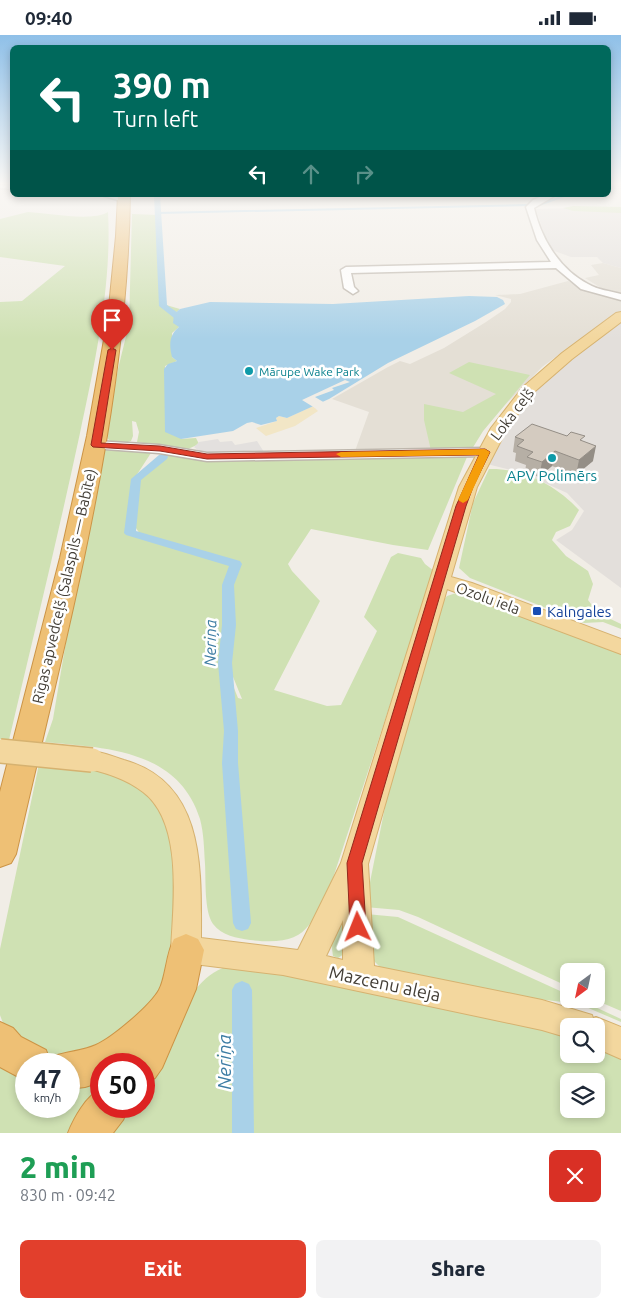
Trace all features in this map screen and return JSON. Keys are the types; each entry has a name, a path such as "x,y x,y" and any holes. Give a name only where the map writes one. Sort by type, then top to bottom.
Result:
{"highway":[{"name":"Rīgas apvedceļš (Salaspils — Babīte)","path":"0,854 5,823 68,575 96,445 112,350 121,281 123,236"},
{"path":"149,1053 178,989 186,950"},
{"path":"80,1068 89,1067 120,1054 140,1037 173,1002"},
{"path":"0,1041 7,1050 15,1054"},
{"path":"88,1133 100,1118"}],"main road":[{"name":"Loka ceļš","path":"306,966 355,863 468,487 485,452 528,390 561,361 621,316"},
{"name":"Ozolu iela","path":"440,581 465,587 621,647"},
{"path":"0,751 92,759 130,770 149,782 167,798 180,825 186,854 186,950"},
{"name":"Loka ceļš","path":"355,863 359,978"},
{"name":"Mazcenu aleja","path":"186,950 283,961 560,1020"},
{"path":"605,1036 621,1043"}],"street":[{"path":"540,236 550,255 580,283 590,289 621,297"},
{"path":"353,291 350,288 346,269 452,263 560,265"},
{"path":"96,445 160,449 207,457 485,452"}],"shaded area":[{"path":"545,236 621,236 621,268 603,263 597,257 571,257 549,249"},
{"path":"603,263 621,268 621,293 601,288 585,278 599,275 591,265"},
{"path":"568,281 595,293 621,301 621,311 611,316 542,367 504,406 483,431 471,450 355,451 369,412 332,399 400,361 410,364 444,348 486,322 505,309 511,302 511,299 495,295 520,294"},
{"path":"621,320 621,588 556,540 572,530 584,511 567,493 523,473 487,464 536,388"},
{"path":"218,439 220,442 232,441 235,445 257,441 264,452 204,455 194,447 199,442"}],"green space":[{"path":"0,236 109,236 105,295 91,379 63,510 9,740 0,739 0,302 22,301 65,266 0,257"},
{"path":"131,236 160,236 166,305 180,309 174,314 179,327 172,333 172,357 177,361 165,366 165,374 181,439 196,438 199,444 188,449 137,442 139,432 136,422 132,421 133,436 131,441 125,443 112,442 108,439 107,431 118,369 129,324"},
{"path":"469,362 530,375 483,431 467,457 428,550 311,529 288,564 292,571 320,601 274,690 327,706 341,705 377,631 364,617 391,557 398,553 421,558 434,571 333,878 313,920 296,936 285,940 250,940 225,934 213,924 208,911 204,841 200,819 189,796 175,778 157,765 137,757 91,747 45,742 53,719 98,451 117,448 151,453 134,479 128,534 231,566 226,584 227,625 223,661 238,698 242,699 227,662 231,622 229,586 237,564 140,534 134,525 140,478 162,462 168,455 432,455 424,420 424,404 463,412 496,394 449,373"},
{"path":"489,469 514,471 538,480 560,493 579,510 570,526 556,532 552,540 566,556 588,571 593,584 588,600 598,613 621,624 621,629 603,622 584,623 470,578 459,568 473,503"},
{"path":"456,593 467,593 621,651 621,1011 605,1004 605,963 560,963 560,983 418,917 399,910 365,907 392,772 440,604 447,596"},
{"path":"39,764 83,768 112,774 138,787 149,797 159,810 171,841 174,892 170,949 168,968 157,995 124,1040 80,1054 38,1053 24,1046 9,1033 0,1015 0,949"},
{"path":"341,912 351,914 344,954 338,958 333,956 331,942"},
{"path":"366,914 398,917 560,991 560,1002 478,992 382,969 372,959"},
{"path":"228,966 250,966 560,1033 560,1063 605,1063 605,1050 621,1058 621,1133 102,1133 113,1118 155,1118 155,1059 195,990 218,970"},
{"path":"588,1008 597,1008 621,1019 621,1022"},
{"path":"0,1060 15,1068 15,1118 80,1118 80,1078 90,1077 90,1113 75,1133 0,1133"}],"sand":[{"path":"313,406 318,411 295,426 266,436 256,428 277,421 276,418 279,416 287,418"}],"water":[{"path":"469,296 497,297 503,300 505,304 475,321 388,363 329,399 287,418 279,416 276,418 277,421 261,425 252,422 233,431 181,439 165,432 164,369 168,364 177,361 172,357 170,344 173,333 179,327 173,323 174,314 180,309 210,302 333,304"}],"pier":[{"path":"345,380 350,382 332,388 334,390 315,397 325,403 315,408 302,400"}],"building":[{"path":"532,424 567,436 571,432 585,436 580,440 596,446 579,460 555,451 542,462 527,457 533,452 517,446 524,440 515,437"}],"waterway":[{"name":"Neriņa","path":"158,236 163,306 186,323"},
{"name":"Neriņa","path":"163,457 136,479 130,533 236,564 228,585 229,625 225,663 231,731 230,763 242,923"},
{"name":"Neriņa","path":"242,990 243,1133"}],"slow traffic":[{"path":"341,454 485,452 463,500"}],"place":[{"name":"Mārupe Wake Park","path":"249,371"},
{"name":"APV Polimērs","path":"552,458"},
{"name":"Kalngales","path":"537,611"}],"route":[{"path":"112,350 96,445 160,449 207,457 485,452 461,506 355,863 358,927"}]}
